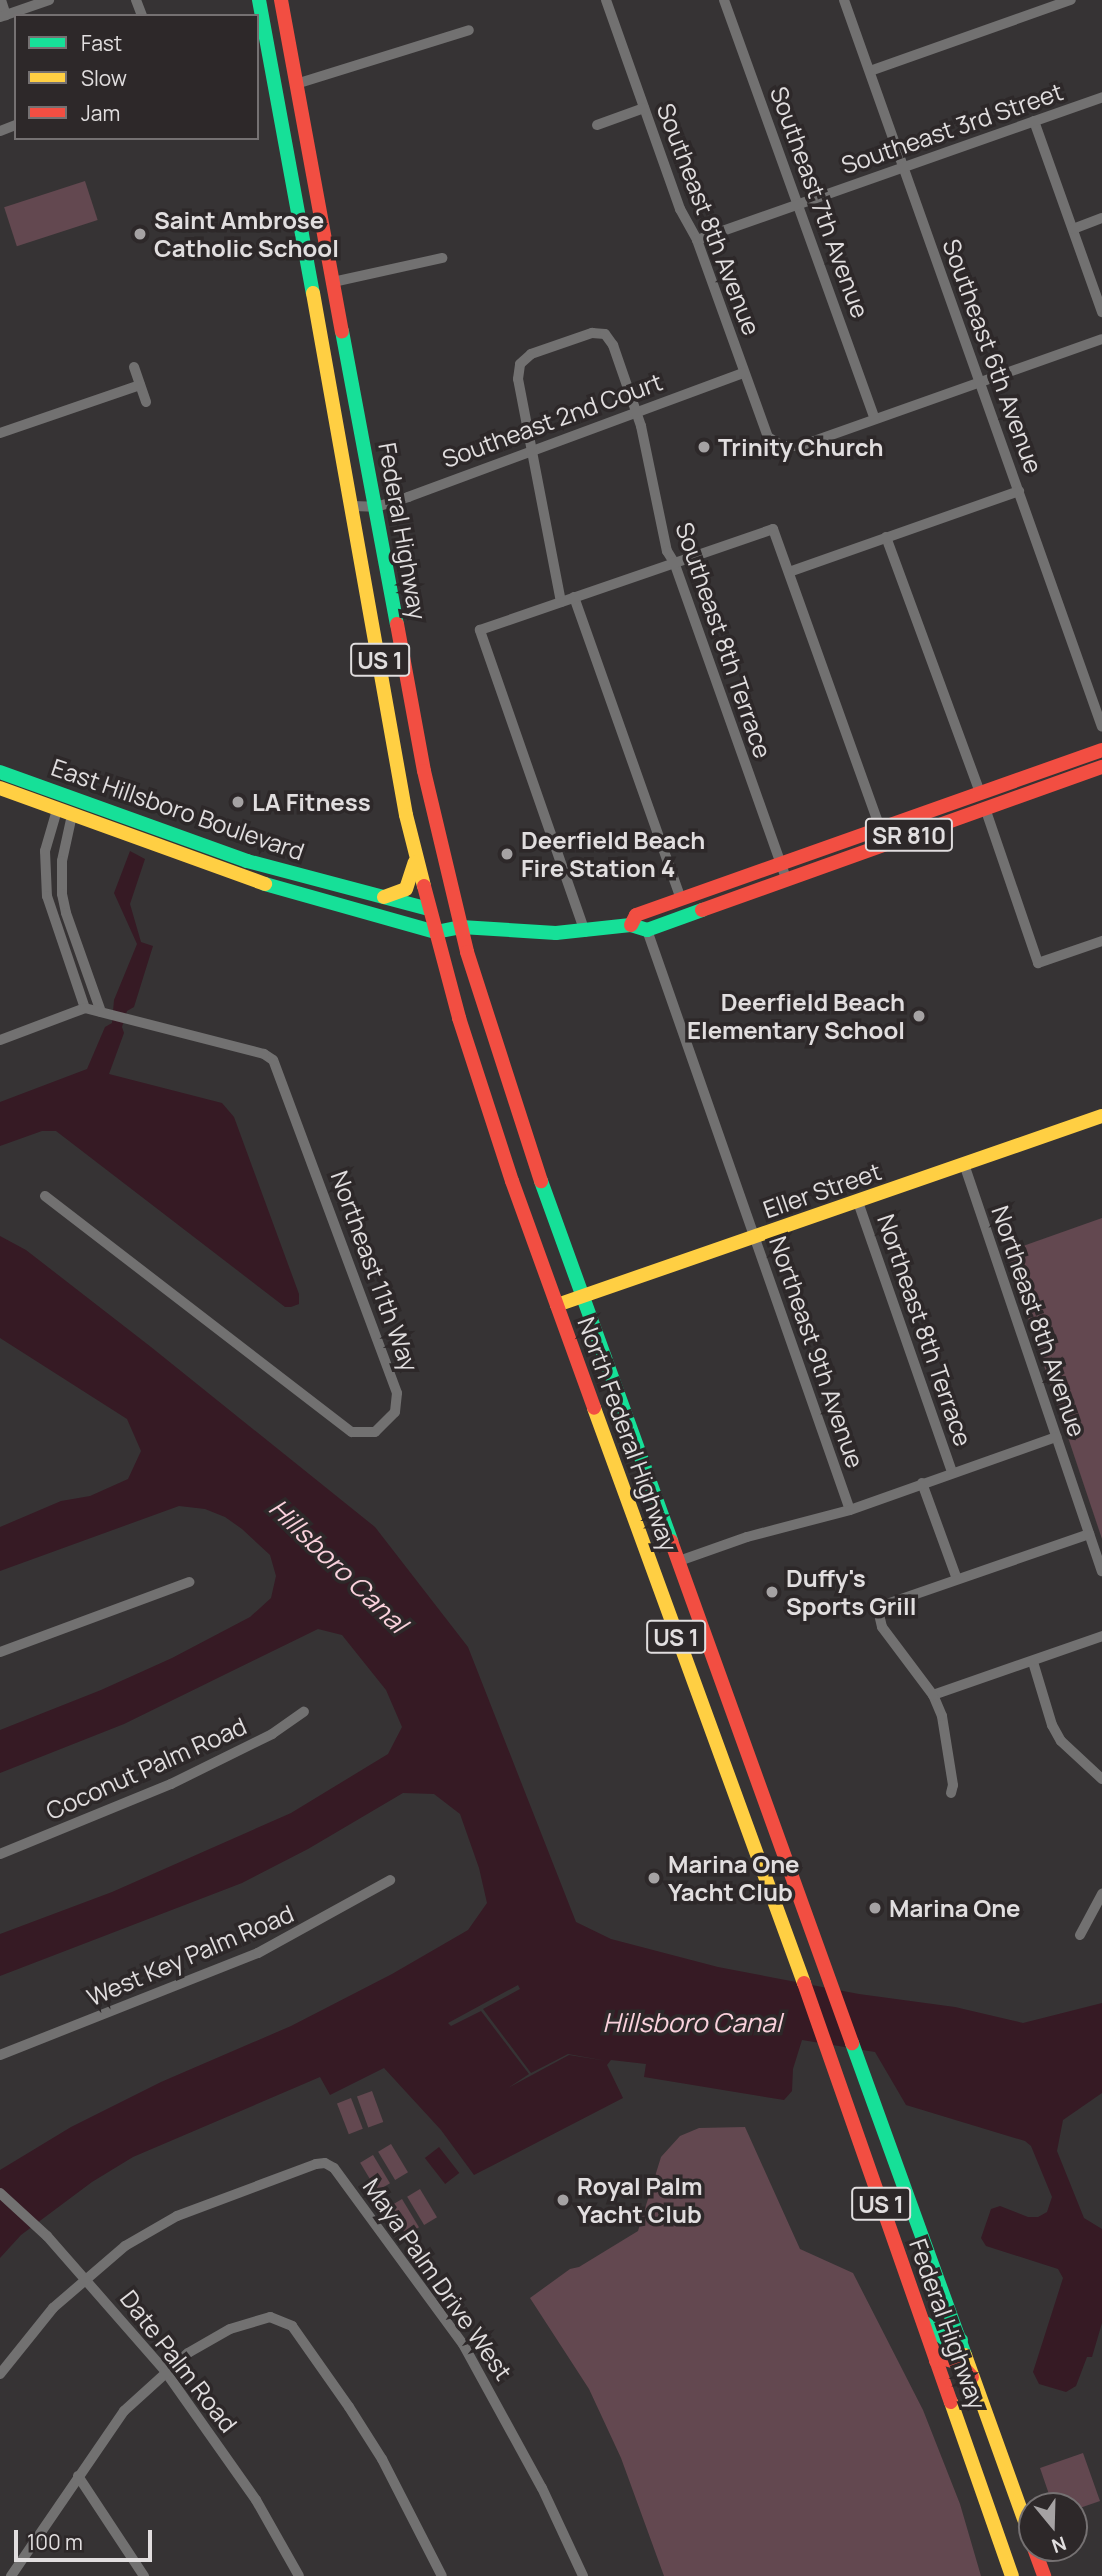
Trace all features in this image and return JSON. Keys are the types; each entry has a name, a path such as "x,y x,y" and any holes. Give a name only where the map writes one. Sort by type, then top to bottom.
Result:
{"main road":[{"path":"260,0 271,16 285,23"},
{"name":"Federal Highway","path":"260,0 261,36 307,257 415,859 429,909"},
{"name":"Federal Highway","path":"281,0 424,771 461,927 514,1105"},
{"path":"261,36 295,77"},
{"path":"307,257 333,282"},
{"path":"312,288 329,302 341,320"},
{"name":"East Hillsboro Boulevard","path":"631,925 636,915 1102,750"},
{"name":"SR 810","path":"647,930 1102,767"},
{"name":"East Hillsboro Boulevard","path":"0,772 247,861 429,909 461,927"},
{"name":"East Hillsboro Boulevard","path":"0,788 241,877 436,932 461,927 528,933 584,932 631,925 647,930"},
{"path":"57,810 70,804 98,807"},
{"path":"933,827 935,817 946,805"},
{"path":"384,897 407,889 415,859"},
{"path":"213,867 232,867 247,861"},
{"path":"241,877 251,871 280,870"},
{"name":"North Federal Highway","path":"429,909 488,1111 798,1969"},
{"name":"North Federal Highway","path":"514,1105 828,1974"},
{"name":"Eller Street","path":"557,1305 1102,1116"},
{"path":"623,1488 641,1491 660,1509"},
{"path":"681,1651 701,1672 720,1675"},
{"path":"698,1697 718,1702 736,1720"},
{"name":"Federal Highway","path":"798,1969 1012,2576"},
{"name":"Federal Highway","path":"828,1974 1018,2501"},
{"path":"921,2318 938,2336 947,2341 961,2340"},
{"path":"936,2361 944,2359 959,2362 976,2382"}],"street":[{"path":"1,0 3,16 49,0"},
{"name":"Southeast 8th Avenue","path":"606,0 680,209 697,240 768,437 782,446 800,446 875,419"},
{"name":"Southeast 7th Avenue","path":"724,0 875,419"},
{"name":"Southeast 6th Avenue","path":"844,0 1102,727"},
{"path":"870,72 1071,0"},
{"path":"295,77 470,30"},
{"name":"Southeast 3rd Street","path":"697,240 1102,97"},
{"path":"597,125 644,108"},
{"path":"1034,121 1102,312"},
{"path":"1073,229 1102,218"},
{"path":"333,282 442,258"},
{"name":"Southeast 8th Terrace","path":"533,450 518,379 520,364 531,354 555,345 592,332 605,334 613,345 636,411 667,551 674,562 786,878"},
{"path":"875,419 1102,339"},
{"path":"134,367 146,402"},
{"name":"Southeast 2nd Court","path":"376,507 744,373"},
{"path":"0,433 140,385"},
{"path":"533,450 561,602"},
{"path":"789,572 1019,491"},
{"path":"352,506 376,507"},
{"path":"355,523 376,507"},
{"path":"584,932 480,630 773,529 880,828"},
{"path":"886,537 980,793"},
{"path":"574,597 681,899"},
{"path":"985,808 1038,963 1102,941"},
{"path":"0,1040 85,1008 47,896 44,875 45,851 57,810"},
{"path":"72,815 65,842 61,877 66,913 106,1014"},
{"path":"44,875 61,877"},
{"name":"Northeast 9th Avenue","path":"647,930 850,1510"},
{"path":"61,940 74,935"},
{"name":"Northeast 11th Way","path":"45,1196 352,1432 375,1432 395,1412 397,1393 273,1060 264,1054 85,1008"},
{"name":"Northeast 8th Avenue","path":"964,1164 1102,1572"},
{"name":"Northeast 8th Terrace","path":"858,1202 952,1472"},
{"path":"678,1561 747,1538 850,1510 1056,1437"},
{"path":"922,1483 957,1579"},
{"path":"951,1793 953,1785 947,1739 933,1695 882,1627 879,1614 887,1604 1089,1534"},
{"path":"0,1651 189,1582"},
{"path":"933,1695 1102,1636"},
{"path":"1033,1662 1052,1725 1061,1741 1102,1779"},
{"name":"Coconut Palm Road","path":"0,1854 171,1784 272,1734 304,1712"},
{"name":"West Key Palm Road","path":"0,2055 258,1953 298,1934 390,1880"},
{"path":"1080,1935 1102,1894"},
{"name":"Maya Palm Drive West","path":"86,2278 125,2246 177,2216 316,2164 325,2163 334,2168 463,2344 542,2488 583,2576"},
{"name":"Date Palm Road","path":"0,2193 47,2236 86,2278 165,2371 243,2481 299,2576"},
{"path":"0,2374 53,2308 86,2278"},
{"path":"11,2576 124,2411 165,2371 196,2348 248,2322 270,2317 292,2326 382,2459 442,2576"},
{"path":"78,2476 144,2576"}],"shaded area":[{"path":"85,181 98,220 17,246 4,207"},
{"path":"1102,1218 1102,1539 1006,1252"},
{"path":"372,2091 383,2122 368,2127 357,2096"},
{"path":"351,2098 363,2129 349,2134 337,2103"},
{"path":"745,2127 800,2249 853,2273 923,2410 960,2504 981,2576 664,2576 621,2458 589,2389 530,2298 570,2269 579,2267 638,2231 661,2157 680,2136 699,2128"},
{"path":"391,2144 408,2172 395,2180 378,2152"},
{"path":"373,2155 390,2183 377,2191 360,2163"},
{"path":"420,2189 437,2217 424,2225 407,2197"},
{"path":"402,2199 419,2227 406,2235 389,2207"},
{"path":"1083,2453 1100,2501 1088,2505 1088,2492 1048,2492 1040,2468"}],"water":[{"path":"130,851 145,859 130,904 141,942 153,946 134,1007 127,1011 122,1027 124,1033 109,1074 222,1103 234,1117 299,1294 299,1304 291,1307 285,1307 56,1131 42,1131 0,1146 0,1102 87,1069 105,1027 112,1023 114,1000 137,944 114,893"},
{"name":"Hillsboro Canal","path":"0,1236 26,1250 151,1347 375,1527 468,1647 576,1922 611,1939 718,1967 859,1994 955,2007 1023,2023 1102,2003 1102,2093 1063,2120 1057,2151 1084,2218 1102,2229 1102,2323 1092,2357 1087,2357 1076,2386 1066,2392 1039,2384 1033,2372 1063,2278 1058,2269 986,2246 981,2238 991,2209 1000,2206 1028,2217 1038,2217 1047,2212 1052,2197 1031,2146 1025,2141 906,2105 875,2052 802,2040 793,2069 792,2091 784,2100 644,2077 646,2064 611,2060 607,2065 623,2098 474,2175 441,2130 384,2068 330,2095 320,2077 133,2157 92,2182 21,2235 0,2258 0,2170 71,2127 161,2082 291,2026 392,1974 468,1930 487,1903 479,1868 460,1814 434,1794 403,1793 308,1849 242,1883 0,1976 0,1934 112,1892 291,1813 388,1754 402,1727 386,1690 342,1635 318,1629 124,1724 0,1773 0,1730 101,1690 172,1658 250,1617 271,1598 276,1576 270,1555 242,1529 225,1517 205,1509 179,1506 0,1571 0,1527 61,1501 90,1496 128,1479 141,1451 127,1419 0,1338"},
{"path":"439,2147 459,2173 445,2184 425,2158"}],"pier":[{"path":"518,1985 520,1989 483,2009 531,2073 568,2054 607,2061 569,2055 508,2088 529,2074 481,2011 451,2026 448,2023"}],"traffic: fast":[{"path":"259,0 313,293"},
{"path":"342,331 397,624"},
{"path":"0,772 247,861 429,909"},
{"path":"265,884 436,932"},
{"path":"436,932 461,927 556,933 631,925 647,930 702,910"},
{"path":"541,1181 671,1541"},
{"path":"852,2043 965,2355"},
{"path":"925,2323 947,2341 961,2340"}],"traffic: slow":[{"path":"313,293 406,815 424,886"},
{"path":"0,788 265,884"},
{"path":"384,897 406,889 415,862"},
{"path":"557,1305 1102,1116"},
{"path":"594,1408 804,1983"},
{"path":"965,2355 1018,2502"},
{"path":"951,2402 1012,2576"}],"traffic: jam":[{"path":"281,0 342,331"},
{"path":"397,624 424,771 467,952 541,1181"},
{"path":"631,925 636,915 1102,750"},
{"path":"702,910 1102,767"},
{"path":"424,886 459,1018 512,1181 594,1408"},
{"path":"671,1541 852,2043"},
{"path":"804,1983 951,2402"},
{"path":"936,2361 945,2359 959,2363 972,2377"},
{"path":"1039,2562 1044,2576"}],"place":[{"name":"Saint Ambrose Catholic School","path":"140,234"},
{"name":"Trinity Church","path":"704,447"},
{"name":"LA Fitness","path":"238,802"},
{"name":"Deerfield Beach Fire Station 4","path":"507,854"},
{"name":"Deerfield Beach Elementary School","path":"919,1016"},
{"name":"Duffy's Sports Grill","path":"772,1592"},
{"name":"Marina One Yacht Club","path":"654,1878"},
{"name":"Marina One","path":"875,1908"},
{"name":"Royal Palm Yacht Club","path":"563,2200"}]}
